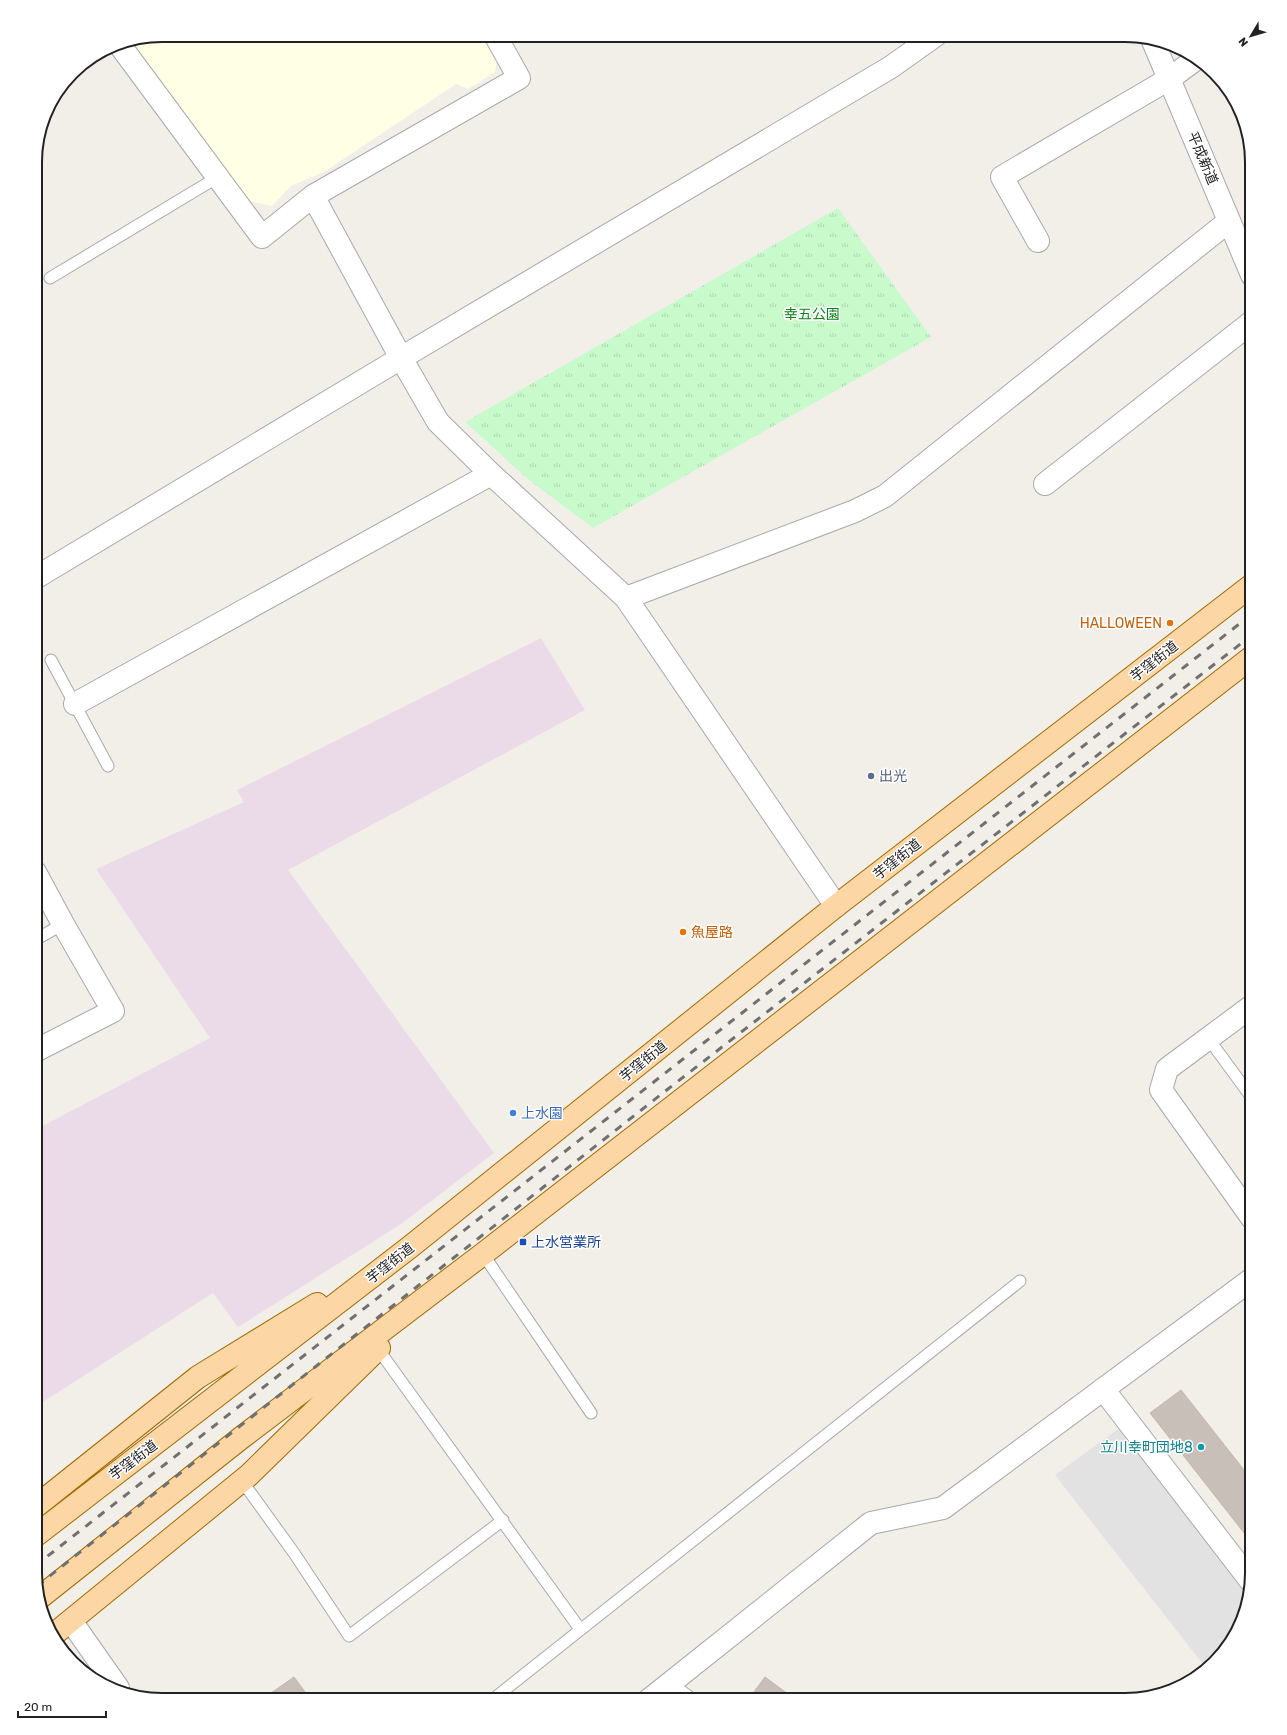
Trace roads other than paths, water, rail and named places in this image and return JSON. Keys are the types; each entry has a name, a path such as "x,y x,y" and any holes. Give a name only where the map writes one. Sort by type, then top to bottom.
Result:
{"main road":[{"name":"芋窪街道","path":"42,1531 410,1247 836,906 1245,590"},
{"path":"44,1594 241,1438 483,1254 1245,662"},
{"path":"42,1500 198,1377 410,1247"},
{"path":"57,1632 242,1481 446,1282"}],"street":[{"path":"122,49 262,237 313,196 519,78 499,42"},
{"path":"42,574 401,358 891,67 926,42"},
{"name":"平成新道","path":"1155,46 1245,258"},
{"path":"1038,241 1002,177 1169,79 1191,62"},
{"path":"313,196 401,358 438,422 491,474 626,598 836,906"},
{"path":"626,598 855,511 885,496 1230,221"},
{"path":"1044,484 1245,327"},
{"path":"75,704 491,474"},
{"path":"42,885 62,924 113,1010 42,1046"},
{"path":"1245,1011 1167,1069 1161,1090 1245,1208"},
{"path":"658,1693 871,1523 943,1508 1245,1284"},
{"path":"1103,1389 1245,1573"},
{"path":"71,1621 115,1683"}],"lane":[{"path":"50,278 218,177"},
{"path":"52,660 108,766"},
{"path":"42,936 62,924"},
{"path":"1208,1038 1245,1088"},
{"path":"483,1254 592,1412"},
{"path":"501,1693 1020,1281"},
{"path":"378,1349 503,1520 580,1629"},
{"path":"242,1481 294,1553 349,1636 503,1520"},
{"path":"670,1683 684,1693"}],"railway":[{"path":"42,1561 1245,619"},
{"path":"42,1582 668,1089 1245,640"}],"place":[{"name":"HALLOWEEN","path":"1170,623"},
{"name":"出光","path":"871,776"},
{"name":"魚屋路","path":"683,932"},
{"name":"上水園","path":"513,1113"},
{"name":"上水営業所","path":"523,1242"},
{"name":"立川幸町団地8","path":"1201,1447"}],"park label":[{"name":"幸五公園","path":"812,314"}]}
